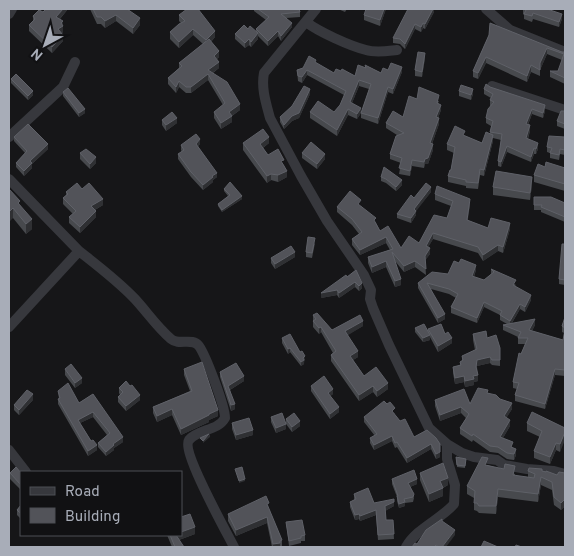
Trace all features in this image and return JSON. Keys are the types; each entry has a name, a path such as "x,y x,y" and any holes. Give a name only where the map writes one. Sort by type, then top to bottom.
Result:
{"street":[{"path":"9,14 12,9"},
{"path":"316,9 264,73 262,83 270,118 314,199 364,275 371,290 370,299 373,308 429,428 447,444 462,453 474,457 497,460 504,465 565,474"},
{"path":"486,9 510,30 565,52"},
{"path":"306,22 320,31 366,50 377,52 397,50"},
{"path":"9,137 63,87 76,62"},
{"path":"492,86 565,110"},
{"path":"9,179 79,251 133,297 172,340 198,344 223,405 225,418 222,423 190,439 188,446 194,466 234,547"},
{"path":"9,327 79,251"},
{"path":"406,547 418,532 454,504 455,485 448,459 447,444"},
{"path":"9,450 25,471"}],"building":[{"path":"46,9 63,9 56,17 63,21 61,23 63,26 58,29 63,35 52,47 29,25 35,19 33,16 39,10 43,12"},
{"path":"93,9 127,9 140,18 133,28 116,15 105,21 101,17 97,17"},
{"path":"187,9 198,9 215,31 206,40 193,29 179,42 170,32 185,21 179,15"},
{"path":"258,9 299,9 300,12 281,14 292,23 281,36 278,31 268,41 256,29 269,17"},
{"path":"366,9 384,9 380,20 364,15"},
{"path":"408,9 433,9 425,24 423,23 421,27 415,24 405,44 400,39 393,38"},
{"path":"523,9 547,9 562,14 559,22 533,13 532,16 524,14 526,10"},
{"path":"490,23 565,52 565,78 550,71 558,71 564,54 547,48 540,63 540,70 531,65 527,76 486,57 478,73 473,71 489,35"},
{"path":"244,25 248,29 250,26 258,33 251,42 249,39 245,43 235,34"},
{"path":"209,39 219,51 214,56 219,62 208,70 227,82 240,104 229,112 232,116 221,123 214,112 225,103 208,74 191,87 186,87 179,81 176,87 168,78 182,66 179,63"},
{"path":"418,52 425,53 422,72 415,70"},
{"path":"309,56 316,60 315,62 334,73 336,69 341,71 342,69 355,76 358,65 366,68 365,65 381,73 383,68 388,70 391,63 402,67 393,89 388,87 378,118 361,113 371,84 359,80 350,102 361,108 357,114 348,109 337,130 310,112 318,101 334,112 340,105 346,91 307,70 302,77 298,76 297,70 303,68"},
{"path":"16,74 33,91 28,96 11,79"},
{"path":"486,84 545,105 543,113 532,109 526,124 530,125 526,138 538,143 531,157 507,146 501,162 498,161 502,134 490,132 493,121 486,118 488,109 494,102 490,100 493,94 484,89"},
{"path":"461,85 473,89 471,95 459,91"},
{"path":"304,86 310,89 299,113 292,116 284,125 280,117 292,106"},
{"path":"419,87 439,95 437,103 441,105 436,117 439,118 430,143 433,144 428,158 424,162 412,160 410,171 399,168 402,158 390,154 396,136 404,133 386,123 393,111 403,117 409,96 417,99"},
{"path":"68,88 85,109 79,113 63,92"},
{"path":"561,111 565,111 565,124 557,121"},
{"path":"172,112 177,118 166,125 162,120"},
{"path":"28,124 48,144 30,161 32,163 24,171 16,163 27,151 14,137"},
{"path":"455,126 465,131 463,135 482,143 486,132 493,135 484,170 480,169 478,183 466,182 466,180 448,176 451,170 455,147 447,144"},
{"path":"263,129 269,137 260,144 268,155 278,149 284,160 281,161 287,171 278,175 271,174 267,176 243,143"},
{"path":"196,134 200,139 196,144 217,173 203,185 178,154 184,150 181,145"},
{"path":"549,136 565,137 565,150 560,149 559,155 550,153 552,148 547,147"},
{"path":"311,142 325,154 317,164 302,153"},
{"path":"86,149 96,157 90,164 80,153"},
{"path":"546,162 565,168 565,184 534,175 538,164 545,167"},
{"path":"384,167 402,180 396,187 381,177"},
{"path":"496,171 532,177 530,193 493,187"},
{"path":"230,182 242,196 222,210 218,204 230,195 224,189"},
{"path":"77,183 82,189 89,183 103,199 91,206 96,211 80,227 69,217 76,211 63,198 68,194 66,192"},
{"path":"426,183 431,187 414,209 416,211 411,218 397,214 411,195 414,198"},
{"path":"437,186 470,199 467,220 488,228 491,218 510,223 503,247 498,245 483,255 478,247 433,233 426,246 430,248 425,256 426,269 415,261 404,266 392,252 401,279 395,281 386,261 372,267 368,257 393,249 386,237 360,250 352,239 362,232 352,219 337,207 350,191 361,200 358,204 376,218 374,220 380,231 388,226 401,248 409,236 419,243 434,215 447,218 453,201 435,194"},
{"path":"9,189 32,219 26,224 13,208 9,212"},
{"path":"534,197 551,197 565,203 565,217 541,207 542,205 534,205"},
{"path":"308,237 315,238 312,253 306,252"},
{"path":"562,244 565,244 565,280 559,279"},
{"path":"291,246 295,252 275,264 271,258"},
{"path":"461,259 476,265 472,276 484,280 494,272 491,269 516,280 513,285 531,295 525,307 520,304 510,321 500,315 502,311 484,302 477,318 451,307 458,294 449,289 427,283 445,314 438,318 418,283 432,272 448,274 454,261 459,263"},
{"path":"356,270 362,283 359,286 355,282 339,293 337,290 321,293 346,275 347,277"},
{"path":"317,313 332,330 360,315 363,321 345,331 358,351 350,356 364,376 376,367 388,383 377,391 373,386 359,395 331,355 336,351 321,327 319,328 313,321 316,319 313,315"},
{"path":"565,317 565,328 562,326"},
{"path":"535,319 529,330 563,340 565,330 565,370 555,369 545,404 515,395 519,383 513,382 519,353 521,354 528,338 518,338 521,332 503,325"},
{"path":"424,324 430,335 423,338 415,328"},
{"path":"441,324 445,334 448,332 452,338 438,346 428,329"},
{"path":"486,331 487,338 496,335 500,348 500,360 492,360 490,357 477,360 478,375 473,376 474,379 465,381 464,376 455,378 453,367 461,365 462,356 477,349 473,334"},
{"path":"290,334 300,352 302,351 305,356 301,362 290,348 288,349 282,338"},
{"path":"202,362 218,410 181,429 172,409 157,416 153,407 192,391 184,369"},
{"path":"236,363 244,376 228,386 235,404 231,405 220,372"},
{"path":"71,364 82,378 75,383 65,369"},
{"path":"324,376 333,389 328,393 339,407 330,414 311,386"},
{"path":"126,381 140,395 126,406 118,397 123,392 119,388"},
{"path":"68,383 79,403 93,394 123,437 106,452 98,443 110,433 93,412 78,420 91,441 93,440 97,445 88,451 58,399 60,398 58,391"},
{"path":"478,388 488,390 487,393 512,403 504,416 510,420 500,437 513,442 511,447 516,449 514,454 507,453 498,447 490,446 473,434 472,436 460,428 469,414 461,407 440,415 435,400 464,389 470,404"},
{"path":"27,390 33,394 19,410 14,405"},
{"path":"384,401 387,404 390,402 395,408 392,411 400,421 405,419 414,437 427,430 436,438 440,444 440,452 436,454 431,444 407,458 392,436 374,445 370,438 377,434 364,417"},
{"path":"532,412 565,428 560,444 556,443 550,457 534,451 542,431 527,423"},
{"path":"282,413 286,424 276,428 271,417"},
{"path":"294,413 300,421 292,427 286,419"},
{"path":"249,418 253,430 236,435 232,423"},
{"path":"209,434 203,441 200,438"},
{"path":"456,457 466,459 465,466 457,465"},
{"path":"482,457 488,458 485,465 504,469 505,464 515,466 513,475 534,478 535,474 528,471 529,468 542,469 542,471 557,475 559,472 565,473 565,500 561,503 554,497 552,482 541,477 538,494 498,489 496,506 479,506 477,503 474,503 475,491 467,486"},
{"path":"443,463 448,478 440,481 443,488 429,494 420,473"},
{"path":"16,467 20,472 20,484 10,473"},
{"path":"242,467 245,479 239,481 235,469"},
{"path":"414,470 417,479 408,483 414,494 413,497 404,499 405,502 399,504 392,479"},
{"path":"368,488 374,503 394,499 394,502 385,506 386,520 393,520 394,534 378,535 376,510 360,516 359,514 355,515 350,502 356,499 354,494"},
{"path":"266,496 269,503 267,504 282,540 280,543 273,544 267,517 236,530 228,514"},
{"path":"190,514 195,527 182,532 182,517"},
{"path":"442,519 442,521 455,530 442,547 436,545 434,547 412,547 415,543 417,544 426,530"},
{"path":"302,520 305,535 289,541 286,522"},
{"path":"170,536 177,536 184,547 175,547"},
{"path":"484,541 498,547 481,547"}]}
